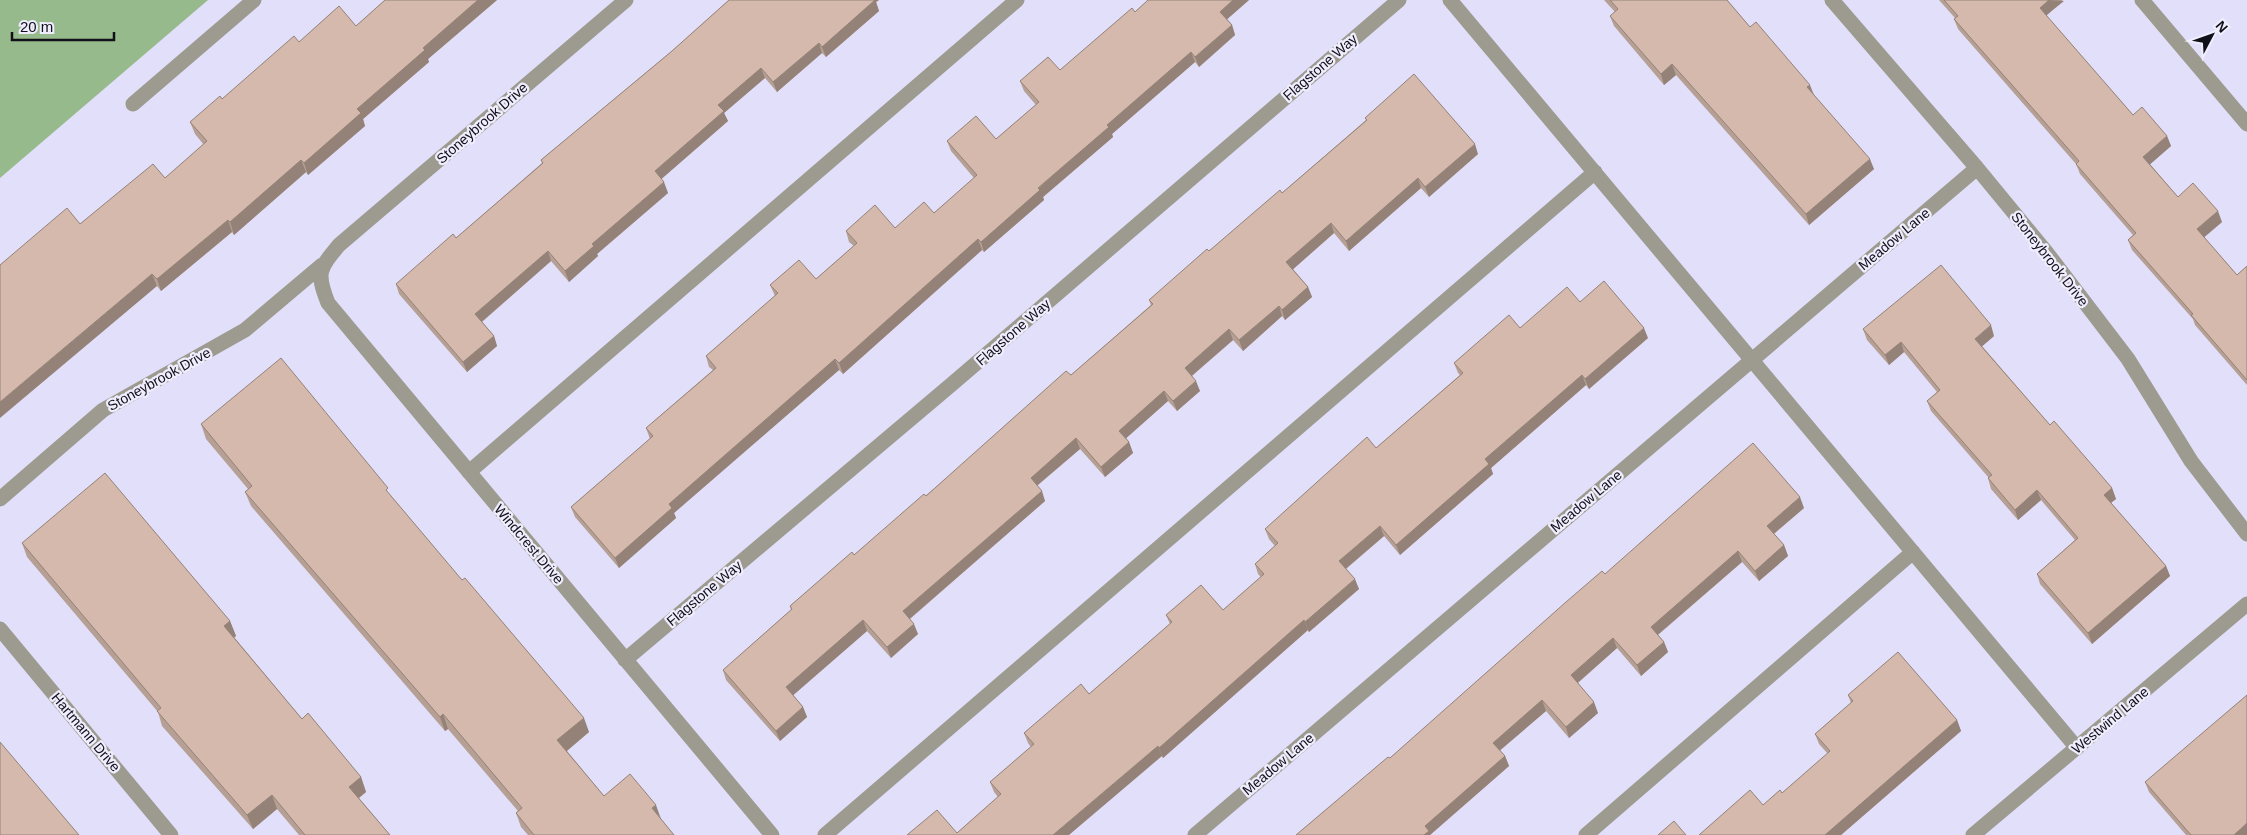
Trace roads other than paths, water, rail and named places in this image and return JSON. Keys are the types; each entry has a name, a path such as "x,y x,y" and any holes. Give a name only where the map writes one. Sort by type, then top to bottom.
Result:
{"street":[{"path":"134,104 254,0"},
{"name":"Stoneybrook Drive","path":"0,499 104,410 245,330 322,265 339,245 626,0"},
{"path":"469,472 1017,0"},
{"name":"Flagstone Way","path":"625,660 952,384 1399,0"},
{"path":"1450,0 2077,748"},
{"name":"Stoneybrook Drive","path":"1832,0 1977,168 2047,253 2128,359 2191,461 2247,534"},
{"path":"2142,0 2247,124"},
{"name":"Meadow Lane","path":"1195,835 1977,168"},
{"path":"825,835 1595,172"},
{"name":"Windcrest Drive","path":"322,265 320,281 328,302 772,835"},
{"path":"1586,835 1913,552"},
{"name":"Westwind Lane","path":"1973,835 2247,604"},
{"name":"Hartmann Drive","path":"0,629 171,835"}]}
